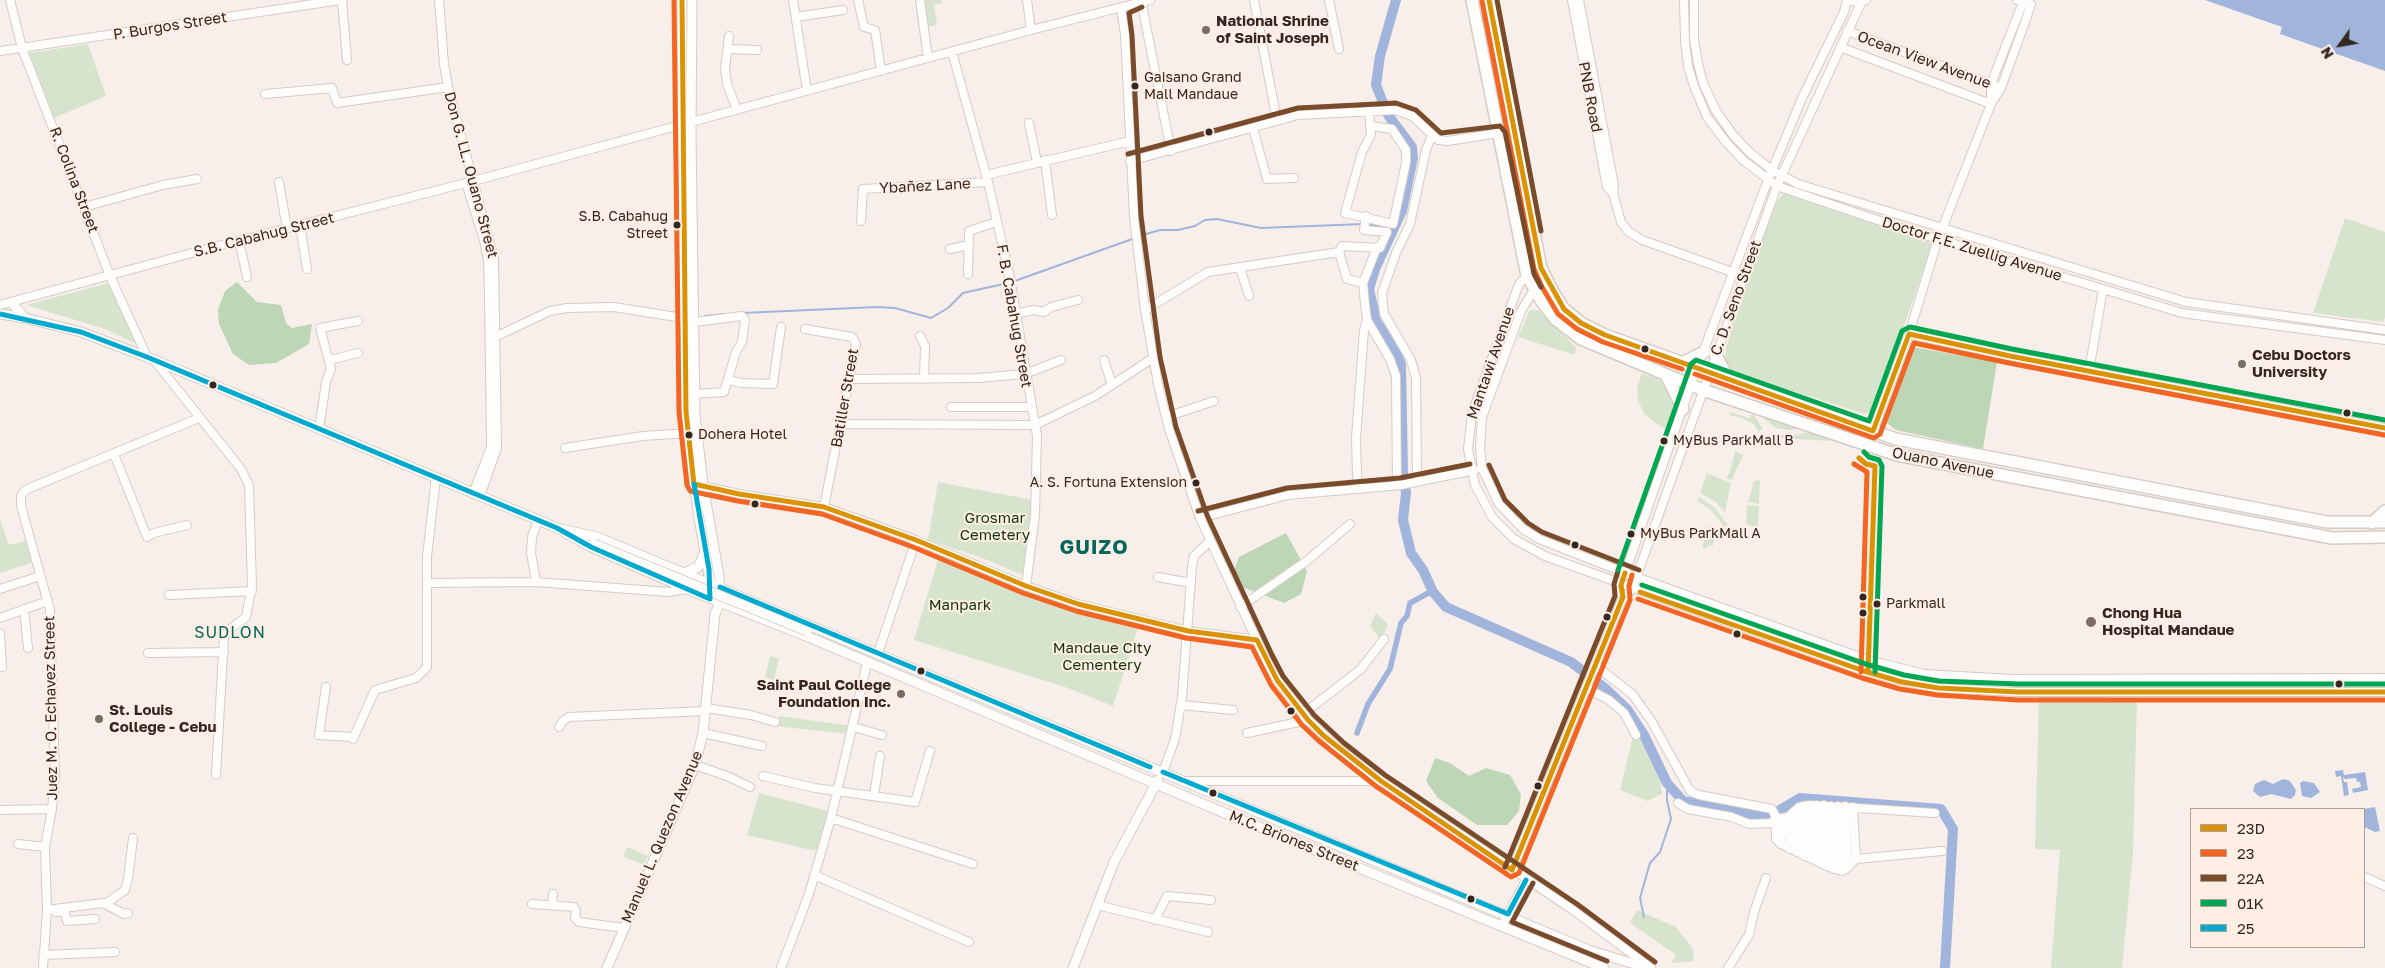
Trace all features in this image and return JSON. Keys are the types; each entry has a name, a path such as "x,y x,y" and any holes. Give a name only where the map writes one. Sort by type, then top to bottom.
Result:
{"highway":[{"name":"Ouano Avenue","path":"1472,0 1526,276 1555,319 1581,339 1703,390 1897,455 2332,538 2385,537"},
{"name":"Ouano Avenue","path":"1489,0 1541,268 1564,309 1582,323 1605,335 1896,438 2327,522 2385,522"},
{"path":"1684,362 1710,353 1733,380"},
{"path":"1666,375 1683,408"},
{"path":"2188,510 2190,496"},
{"path":"2372,522 2385,511"},
{"path":"2364,537 2385,543"}],"main road":[{"path":"682,0 687,124 690,320 698,485 711,584 710,599"},
{"path":"687,124 692,0"},
{"path":"682,35 692,35"},
{"path":"12,303 25,318"},
{"name":"M.C. Briones Street","path":"0,314 25,318 81,332 151,359 594,544 811,632 853,644"},
{"path":"690,320 688,433 698,485 718,568 720,602"},
{"name":"M.C. Briones Street","path":"557,528 597,537 1598,953 1650,968"},
{"name":"M.C. Briones Street","path":"557,528 591,547 710,599 1604,968"},
{"path":"684,573 694,570 699,566 706,550"},
{"path":"718,568 725,583 738,595 732,599 731,603 734,608"},
{"name":"Manuel L. Quezon Avenue","path":"710,599 715,614"},
{"name":"Manuel L. Quezon Avenue","path":"607,968 695,765 703,733 715,614 720,602"},
{"name":"M.C. Briones Street","path":"811,632 847,654"},
{"path":"1073,968 1114,862 1162,772"}],"street":[{"name":"R. Colina Street","path":"10,0 22,48 110,276 151,359 241,469 249,485 252,591 246,617 228,630 224,637 216,775"},
{"name":"P. Burgos Street","path":"0,51 291,4 341,0"},
{"path":"341,0 347,60"},
{"name":"Don G. LL. Ouano Street","path":"439,0 444,64 448,87 470,182 487,239 495,337 491,447 476,495"},
{"path":"793,0 807,91"},
{"path":"858,0 864,27 874,30 882,71"},
{"path":"920,0 928,58"},
{"path":"1027,0 1031,30"},
{"name":"S.B. Cabahug Street","path":"0,305 470,182 1031,30 1120,8 1139,1 1150,0"},
{"path":"1254,0 1278,121"},
{"path":"1329,0 1339,48"},
{"name":"PNB Road","path":"1572,0 1607,187 1613,193"},
{"name":"PNB Road","path":"1578,0 1614,186 1613,193 1621,222 1636,237 1744,277"},
{"name":"Doctor F.E. Zuellig Avenue","path":"1684,0 1684,41 1688,66 1694,86 1708,117 1726,142 1777,186 1938,239 2182,313 2385,340"},
{"name":"Doctor F.E. Zuellig Avenue","path":"1694,0 1694,39 1703,83 1716,111 1733,135 1750,153 1781,176 1798,184 2186,302 2385,330"},
{"path":"1848,0 1863,1"},
{"name":"C. D. Seno Street","path":"1512,870 1623,597 1632,589 1710,371 1710,353 1734,273 1768,180 1803,96 1848,0"},
{"path":"1139,1 1171,151"},
{"name":"C. D. Seno Street","path":"1623,597 1621,585 1625,572 1691,384 1698,367 1710,353 1744,277 1781,176 1847,31 1863,1"},
{"path":"1873,431 1909,334 1938,239 1991,104 2002,88 2031,4 2020,1 1991,84 1991,104"},
{"path":"1120,8 1125,34 1130,162 1136,232 1145,310 1166,417 1209,542 1277,680 1305,717 1339,749 1381,781 1602,931 1650,968"},
{"path":"796,17 843,10"},
{"name":"Ocean View Avenue","path":"1847,31 2002,88"},
{"path":"729,36 725,69 726,84 737,110"},
{"name":"Ocean View Avenue","path":"1840,47 1991,104"},
{"path":"728,49 757,50"},
{"name":"F. B. Cabahug Street","path":"952,52 987,179 1010,278 1024,374 1035,425 1035,515 1026,586"},
{"path":"266,94 332,88 337,103 448,87"},
{"path":"1130,162 1298,115 1392,110 1412,116 1438,140 1448,141 1498,133"},
{"path":"1369,111 1371,135 1362,152 1346,213 1393,224 1406,150 1392,129 1371,126"},
{"path":"1029,123 1041,161 1052,215"},
{"path":"1253,128 1266,179 1294,178"},
{"path":"1415,483 1416,378 1412,360 1384,314 1383,285 1410,224 1426,150 1432,135"},
{"path":"987,179 1041,161 1130,141"},
{"path":"84,207 163,185 197,179"},
{"name":"Ybañez Lane","path":"861,221 864,189 987,179"},
{"path":"279,182 287,229"},
{"path":"1363,283 1347,279 1339,252 1342,246 1380,248 1387,233 1386,230 1364,230 1366,217"},
{"path":"968,274 969,231 996,222"},
{"path":"300,226 307,269"},
{"path":"239,241 247,277"},
{"path":"950,249 968,245"},
{"path":"1359,489 1356,438 1364,330 1367,320 1363,283 1377,247"},
{"path":"1145,310 1208,272 1339,252"},
{"path":"1240,268 1249,296"},
{"path":"1526,276 1541,268"},
{"name":"Mantawi Avenue","path":"1526,276 1519,284 1472,413 1468,432 1471,471 1479,496 1488,512 1514,539 1550,558 1864,671 1902,682 1938,688 2018,692 2385,692"},
{"path":"2089,371 2103,289"},
{"name":"Mantawi Avenue","path":"1534,290 1521,311 1482,418 1482,468 1499,504 1523,529 1545,541 1636,577 1868,660 1924,674 2012,679 2385,678"},
{"path":"1015,314 1034,310 1044,312 1051,307 1078,300"},
{"path":"495,337 550,311 567,308 614,307 690,320 744,317 742,342 736,352 724,392 695,394"},
{"name":"Don G. LL. Ouano Street","path":"492,311 493,385"},
{"path":"1367,320 1390,359 1396,376 1399,485"},
{"path":"319,429 326,382 331,369 320,328 358,321"},
{"path":"729,380 741,383 773,384 781,327"},
{"name":"Batiller Street","path":"805,329 855,339 850,378 824,507"},
{"path":"1909,334 2385,428"},
{"path":"920,336 925,346 924,379"},
{"path":"329,360 358,353"},
{"path":"841,424 1035,425 1095,396 1153,358"},
{"path":"850,378 924,379 1024,374 1061,360"},
{"path":"1104,360 1112,385"},
{"path":"1166,417 1214,401"},
{"path":"951,407 1031,407"},
{"name":"Juez M. O. Echavez Street","path":"42,968 47,912 45,847 52,809 55,777 48,601 21,506 22,493 199,418"},
{"path":"564,448 643,436 688,433"},
{"path":"114,454 147,537 154,533 186,525"},
{"path":"1200,518 1288,495 1415,483 1482,468"},
{"path":"326,687 319,735 353,738 375,690 416,678 427,667 427,557 436,477"},
{"path":"698,485 751,496 824,507 916,540 1026,586 1078,604 1188,631 1257,640"},
{"path":"1650,501 1661,506"},
{"path":"536,582 531,553 532,537 538,520"},
{"path":"1240,607 1308,560 1350,524"},
{"path":"878,654 916,540"},
{"path":"1162,772 1175,739 1188,631 1194,556 1209,542"},
{"path":"0,589 40,576"},
{"path":"1158,577 1191,583"},
{"path":"428,582 536,582 668,592 687,589"},
{"path":"169,596 252,591"},
{"path":"0,618 48,601"},
{"path":"24,609 28,648"},
{"path":"0,633 2,667"},
{"path":"1248,733 1305,717 1361,669 1384,639"},
{"path":"148,653 224,652"},
{"path":"780,968 814,875 839,791 867,663"},
{"path":"1594,667 1633,695 1652,722 1690,791 1700,795 1770,807 1781,815 1801,854"},
{"path":"1587,685 1624,713 1636,735"},
{"path":"1180,705 1233,710"},
{"path":"559,727 569,717 706,709 751,715 775,722"},
{"path":"853,726 882,735"},
{"path":"703,733 762,746"},
{"path":"763,776 839,791 915,802 930,751"},
{"path":"874,796 880,756"},
{"path":"695,765 727,776 750,787"},
{"path":"1183,781 1381,781"},
{"path":"1678,803 1688,809 1732,817 1748,824 1771,823 1781,815 1828,806 1935,813"},
{"path":"1828,806 1834,867"},
{"path":"1828,806 1834,867"},
{"path":"1828,806 1834,867"},
{"path":"1828,806 1832,834 1856,859"},
{"path":"1801,854 1828,806"},
{"path":"0,810 52,809"},
{"path":"1781,815 1776,839 1781,844 1834,867 1856,859 1942,851"},
{"path":"831,818 973,864"},
{"path":"1801,854 1832,834"},
{"path":"47,912 105,904 125,890 130,872 134,838"},
{"path":"18,844 45,847"},
{"path":"814,875 969,942"},
{"path":"2365,877 2385,886"},
{"path":"1728,968 1750,935 1754,912 1766,878"},
{"path":"1502,926 1526,880"},
{"path":"552,905 553,894"},
{"path":"1155,920 1167,896 1211,900"},
{"path":"105,904 124,914 128,913"},
{"path":"532,904 574,907 576,911 575,918 579,922 624,928"},
{"path":"1097,905 1208,932"},
{"path":"47,912 64,911 68,922 95,919"},
{"path":"43,955 115,952"}],"green space":[{"path":"922,0 942,0 942,3 934,5 937,25 926,27"},
{"path":"88,44 106,96 54,118 29,53"},
{"path":"1784,193 1929,239 1932,246 1875,408 1865,414 1739,374 1728,367 1725,360 1726,347 1775,203"},
{"path":"2345,218 2385,232 2385,317 2383,322 2313,313"},
{"path":"237,282 257,302 281,305 286,323 292,328 312,324 309,344 276,363 249,365 233,354 219,324 218,310 225,291"},
{"path":"109,283 137,344 105,329 26,305"},
{"path":"1530,310 1538,310 1576,347 1575,355 1518,337"},
{"path":"1912,347 1997,362 1983,449 1896,430 1887,423 1887,411 1907,351"},
{"path":"1642,373 1663,381 1675,408 1669,430 1655,423 1644,413 1638,401 1637,388"},
{"path":"1730,412 1751,419 1750,416 1753,414 1763,429 1759,432 1754,424 1742,418 1729,415"},
{"path":"1761,416 1799,429 1776,428"},
{"path":"1808,432 1834,441 1776,438 1777,435 1797,435"},
{"path":"1735,451 1743,455 1732,480 1726,478 1730,472"},
{"path":"1707,473 1731,483 1725,513 1717,503 1700,493"},
{"path":"1760,480 1759,504 1748,502 1754,481"},
{"name":"Grosmar Cemetery","path":"938,482 1033,500 1025,576 980,557 928,540"},
{"path":"1699,497 1715,508 1728,525 1724,527 1711,510 1698,501"},
{"path":"1747,505 1759,506 1758,525 1753,527 1746,523"},
{"path":"0,520 9,545 28,540 34,562 0,573"},
{"path":"1709,526 1716,529 1713,546 1709,545 1705,549 1702,547"},
{"path":"1286,533 1307,571 1301,594 1284,603 1242,587 1233,573 1239,557"},
{"path":"938,559 1089,613 1139,625 1113,706 1065,687 914,640"},
{"path":"1376,613 1388,624 1381,640 1370,626"},
{"path":"770,656 779,658 774,680 765,678"},
{"path":"2039,696 2137,698 2133,852 2122,968 2051,968 2060,850 2035,849"},
{"path":"780,716 851,726 850,734 774,726"},
{"path":"1638,734 1660,777 1662,794 1647,801 1620,790 1633,736"},
{"path":"1435,758 1450,763 1469,776 1486,768 1510,775 1521,794 1519,811 1507,825 1477,825 1438,798 1426,781"},
{"path":"759,793 828,811 816,851 747,835"},
{"path":"627,847 648,856 644,865 623,856"},
{"path":"1637,910 1676,927 1693,949 1694,961 1671,963 1676,955 1630,923"}],"water":[{"path":"2205,0 2385,0 2385,71 2280,34 2282,27"},
{"path":"2343,770 2344,775 2365,772 2368,790 2353,793 2352,789 2361,787 2360,782 2357,782 2356,778 2345,779 2343,777 2344,782 2347,782 2349,795 2344,796 2341,776 2336,777 2335,771"},
{"path":"2283,779 2290,781 2296,790 2295,795 2291,799 2271,794 2260,797 2253,791 2255,784 2264,780 2273,784"},
{"path":"2303,781 2314,783 2320,792 2311,798 2302,796 2300,783"},
{"path":"2375,807 2380,831 2375,832 2365,827 2365,809"}],"waterway":[{"path":"1396,0 1380,56 1376,85 1388,115 1412,147 1413,158 1402,211 1375,269 1369,289 1376,321 1397,354 1401,364 1403,474 1406,493 1403,520 1411,553 1423,570 1433,592 1446,607 1571,662 1606,689 1627,709 1644,735 1667,783 1683,801 1763,816 1778,811 1800,798 1941,809 1953,829 1945,968"},
{"path":"1139,236 1160,230 1178,230 1195,226 1205,220 1217,219 1261,228 1363,224"},
{"path":"1367,224 1385,228"},
{"path":"1012,282 1135,238"},
{"path":"742,313 877,307 895,308 931,318 948,308 963,293 1008,283"},
{"path":"705,316 725,314"},
{"path":"1357,733 1368,704 1390,669 1401,623 1407,616 1410,603 1432,591"},
{"path":"1644,917 1640,898 1650,863 1660,852 1671,819 1667,800 1667,783"}],"transit line":[{"name":"23","path":"674,0 679,412 687,485 690,491 738,501 822,514 913,547 1023,593 1076,611 1186,638 1252,647 1271,685 1302,725 1319,741 1377,787 1511,877 1519,873 1630,600 1629,586 1632,575"},
{"name":"23D","path":"682,0 686,412 694,484 739,494 824,507 916,540 1026,586 1078,604 1188,631 1257,640 1277,680 1308,720 1324,736 1381,781 1512,870 1623,597 1621,585 1625,573"},
{"name":"23D","path":"1489,0 1541,268 1564,309 1581,323 1605,335 1873,431 1909,334 2010,356 2385,428"},
{"name":"22A","path":"1497,0 1541,231"},
{"name":"23","path":"1482,1 1534,269 1542,287 1558,314 1577,329 1603,342 1682,369"},
{"name":"22A","path":"1142,7 1129,13 1132,35 1141,216 1160,357 1176,427 1207,515 1283,676 1314,715 1344,743 1385,775 1577,904 1655,962"},
{"name":"22A","path":"1128,154 1298,108 1396,103 1416,110 1441,133 1500,126 1505,132 1534,274 1541,287"},
{"name":"25","path":"0,314 81,332 147,357 557,528 591,547 710,599 709,569 694,484"},
{"name":"01K","path":"1618,570 1691,364 1696,360 1869,421 1902,331 1910,327 2012,349 2385,420"},
{"name":"23","path":"1695,374 1874,438 1880,434 1914,343 2384,435"},
{"name":"01K","path":"1864,452 1869,457 1879,460 1882,466 1875,672"},
{"name":"23D","path":"1859,458 1866,464 1875,466 1868,672"},
{"name":"22A","path":"1198,511 1287,488 1400,478 1470,464"},
{"name":"23","path":"1854,464 1867,472 1861,672"},
{"name":"22A","path":"1489,465 1505,500 1528,523 1542,532 1639,570"},
{"name":"22A","path":"1505,867 1615,596 1614,584 1618,571"},
{"name":"01K","path":"1642,585 1866,664 1904,675 1939,681 2018,684 2385,684"},
{"name":"25","path":"720,587 1150,767"},
{"name":"23D","path":"1640,592 1864,671 1902,682 1938,688 2018,692 2385,692"},
{"name":"23","path":"1638,599 1862,678 1900,689 1937,695 2018,700 2385,700"},
{"name":"25","path":"1163,772 1508,914 1526,880"},
{"name":"22A","path":"1533,883 1512,922 1607,961"}],"place":[{"name":"National Shrine of Saint Joseph","path":"1206,30"},
{"name":"Gaisano Grand Mall Mandaue","path":"1135,86"},
{"name":"S.B. Cabahug Street","path":"677,225"},
{"name":"Cebu Doctors University","path":"2242,364"},
{"name":"Dohera Hotel","path":"689,435"},
{"name":"MyBus ParkMall B","path":"1664,441"},
{"name":"A. S. Fortuna Extension","path":"1196,483"},
{"name":"MyBus ParkMall A","path":"1631,534"},
{"name":"Parkmall","path":"1877,604"},
{"name":"Chong Hua Hospital Mandaue","path":"2091,622"},
{"name":"Saint Paul College Foundation Inc.","path":"901,694"},
{"name":"St. Louis College - Cebu","path":"99,719"}],"district":[{"name":"GUIZO","path":"1094,548"},
{"name":"SUDLON","path":"230,633"}],"park label":[{"name":"Manpark","path":"960,605"},
{"name":"Mandaue City Cementery","path":"1102,656"}]}
